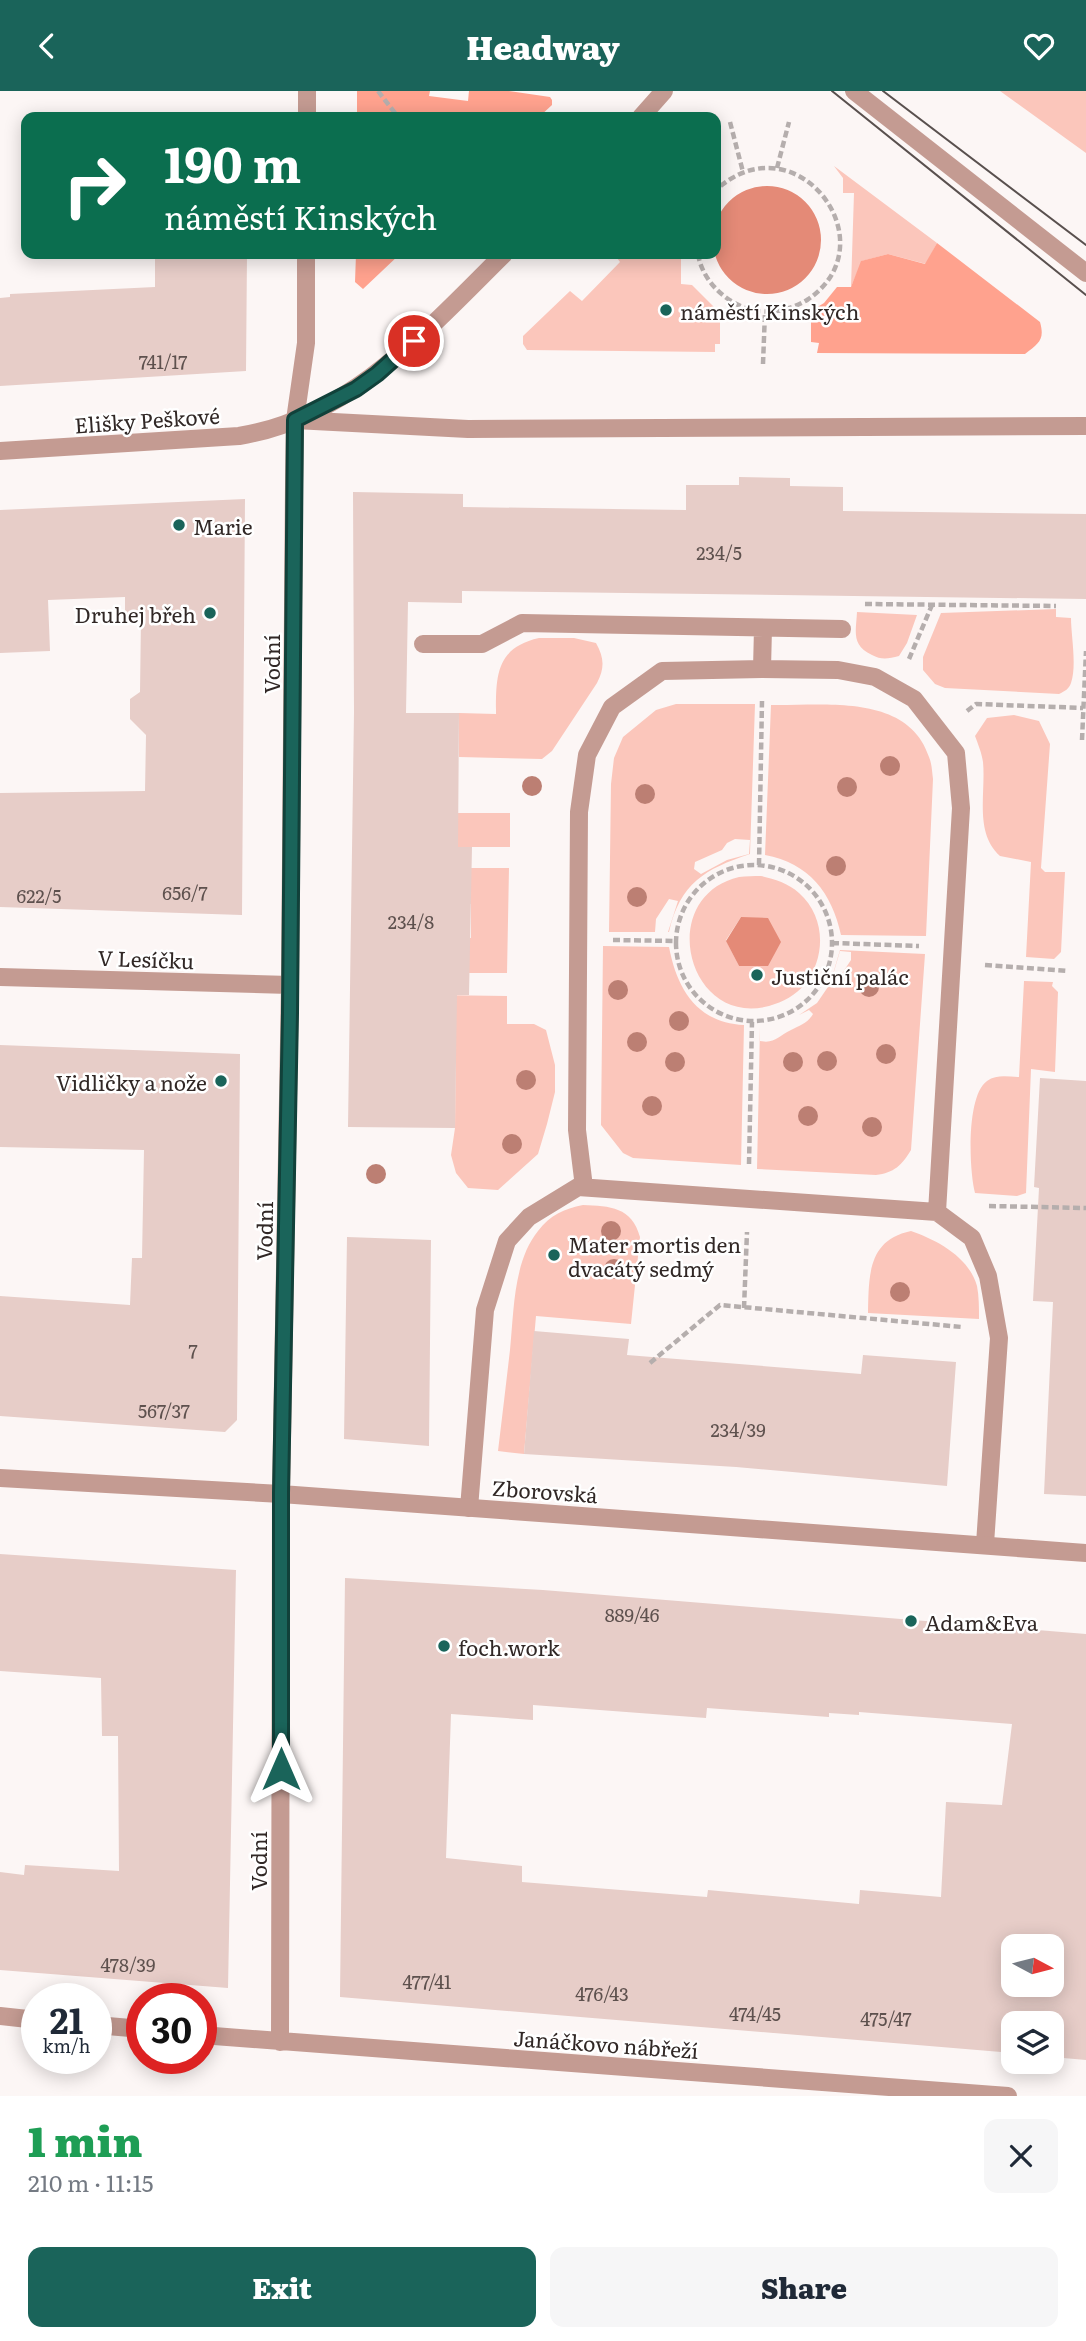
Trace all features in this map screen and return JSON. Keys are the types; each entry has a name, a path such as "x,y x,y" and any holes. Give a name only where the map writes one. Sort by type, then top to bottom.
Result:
{"street":[{"path":"307,91 307,112"},
{"path":"645,112 664,91"},
{"path":"854,91 1086,273"},
{"path":"295,420 306,342 306,259"},
{"path":"295,420 346,395 377,374 499,259"},
{"path":"295,420 468,429 1086,426"},
{"name":"Elišky Peškové","path":"0,451 239,436 261,432 295,420"},
{"name":"Vodní","path":"280,2042 281,1493 290,985 295,420"},
{"path":"423,643 482,644 522,623 842,629"},
{"path":"762,669 763,628"},
{"path":"584,1187 577,1130 578,939 579,812 587,755 612,707 662,671 838,670 875,677 914,699 956,753 961,808 937,1212"},
{"name":"V Lesíčku","path":"0,977 290,985"},
{"path":"469,1508 485,1310 507,1241 528,1217 578,1187 584,1187 937,1212 971,1238 988,1276 999,1338 985,1544"},
{"name":"Zborovská","path":"0,1478 281,1493 1086,1553"},
{"path":"0,2016 21,2018"},
{"name":"Janáčkovo nábřeží","path":"217,2036 1008,2096"}],"path":[{"path":"378,91 394,112"},
{"path":"730,121 743,172"},
{"path":"777,168 789,122"},
{"path":"700,259 712,286 723,296 736,305 765,312 798,305 812,296 833,270 839,254 840,237 831,205 821,191 808,180 777,168 754,169 729,179 721,186"},
{"path":"763,365 765,312"},
{"path":"896,689 932,605"},
{"path":"1082,740 1086,651"},
{"path":"760,865 762,669"},
{"path":"940,731 976,704 1083,708"},
{"path":"760,865 782,870 802,881 818,898 829,920 832,943 828,967 817,990 799,1007 777,1018 752,1022 729,1018 706,1006 690,988 678,966 675,941 681,916 692,894 711,877 734,867 760,865"},
{"path":"578,939 675,941"},
{"path":"832,943 953,955 1068,971"},
{"path":"956,1227 973,1206 1086,1208"},
{"path":"650,1363 720,1305 998,1331"}],"shaded area":[{"path":"357,91 430,91 429,96 468,101 469,91 509,91 550,97 552,100 552,105 544,112 357,112"},
{"path":"1000,91 1086,91 1086,153"},
{"path":"834,166 937,243 926,264 888,254 862,261 851,287 854,193 843,193 843,178"},
{"path":"767,186 788,190 812,210 820,230 817,261 805,278 788,290 767,294 746,290 729,278 717,261 721,259 721,212 737,195 746,190"},
{"path":"937,243 1040,322 1042,333 1037,344 1025,354 817,353 819,343 811,342 811,311 824,303 837,287 851,287 861,261 888,254 925,264"},
{"path":"356,259 395,259 363,289 355,282"},
{"path":"618,259 681,259 681,284 692,285 720,313 720,344 715,344 715,352 527,350 523,344 523,336 570,291 582,301 620,262"},
{"path":"1056,609 1056,617 1071,618 1074,659 1070,685 1059,694 945,688 935,684 923,670 923,657 941,613"},
{"path":"857,612 917,615 899,656 878,658 861,647 856,637"},
{"path":"539,638 574,638 596,643 601,653 601,672 597,683 552,751 542,759 459,757 459,713 496,714 498,676 506,657 514,649"},
{"path":"676,704 755,704 750,854 707,872 697,880 680,901 669,932 678,901 669,899 656,919 655,932 609,932 611,784 614,758 623,737 656,710","holes":["735,839 750,840 749,854 727,860 701,874 694,869 695,862 722,850 727,843"]},
{"path":"771,705 862,707 903,722 918,736 930,760 933,779 926,936 841,935 832,906 816,882 794,865 765,855"},
{"path":"1014,715 1039,721 1050,744 1041,868 1045,872 1065,872 1061,952 1054,959 1026,957 1031,862 1000,856 992,847 984,824 983,762 975,736 987,718"},
{"path":"435,813 510,813 510,847 435,847"},
{"path":"435,868 509,868 507,973 434,973 434,938 471,938 471,904 435,904"},
{"path":"761,876 786,884 808,903 818,925 819,950 812,973 793,995 769,1006 741,1008 718,998 701,980 692,957 690,932 697,909 713,889 739,877","holes":["741,917 739,966 726,940"]},
{"path":"741,917 768,918 781,942 768,966 739,966 726,941"},
{"path":"603,946 669,947 677,977 692,1001 714,1018 744,1025 741,1165 633,1158 623,1153 601,1125"},
{"path":"840,950 925,954 911,1150 904,1160 893,1170 876,1175 757,1169 760,1027 760,1041 769,1041 808,1020 813,1014 809,1010 799,1015 817,1003 830,984","holes":["840,951 851,952 851,960 841,975 838,986 834,988 830,985"]},
{"path":"1024,981 1053,982 1052,986 1058,992 1055,1072 1031,1069 1026,1193 1017,1196 975,1193 971,1168 971,1134 975,1102 980,1089 987,1081 1003,1076 1019,1077"},
{"path":"434,995 507,996 507,1024 534,1024 546,1030 555,1065 555,1092 538,1154 498,1190 468,1188 456,1173 451,1155 455,1128 456,1029"},
{"path":"583,1205 619,1210 632,1219 636,1227 640,1237 631,1324 536,1316 524,1454 498,1451 516,1288 524,1257 530,1243 547,1221 564,1211"},
{"path":"911,1231 951,1251 967,1266 977,1286 979,1319 868,1313 870,1274 878,1251 897,1236"}],"building":[{"path":"155,259 247,259 246,371 0,386 0,298 10,297 10,294 155,287"},
{"path":"739,477 790,478 790,486 843,487 843,511 1086,514 1086,599 462,591 462,603 408,602 406,713 459,713 458,847 472,847 469,995 457,995 455,1128 348,1127 354,712 353,492 463,494 463,507 686,510 686,485 739,485"},
{"path":"245,499 242,915 0,907 0,793 145,791 146,735 130,719 130,699 140,692 141,619 125,619 125,597 48,600 50,651 0,653 0,510"},
{"path":"0,1045 240,1054 237,1420 225,1432 0,1416 0,1296 130,1305 132,1258 142,1258 144,1150 0,1147"},
{"path":"1040,1078 1086,1081 1086,1496 1044,1494 1053,1302 1033,1301 1039,1188 1034,1187"},
{"path":"347,1237 431,1240 429,1446 344,1439"},
{"path":"534,1331 629,1339 627,1355 861,1374 863,1355 956,1362 947,1486 736,1467 524,1454"},
{"path":"0,1554 236,1570 228,1988 217,1987 217,1983 165,1983 0,1970 0,1872 24,1875 25,1865 119,1871 118,1736 102,1736 101,1678 0,1671"},
{"path":"345,1578 543,1590 1086,1634 1086,2060 1064,2058 1064,2011 1001,2011 1001,2052 340,1997","holes":["533,1705 706,1718 707,1708 829,1717 829,1713 859,1715 859,1712 1012,1724 1002,1805 946,1802 941,1897 860,1890 859,1904 708,1890 707,1897 522,1882 522,1866 446,1858 451,1714 533,1720"]}],"tram line":[{"path":"832,91 1086,295"},
{"path":"883,91 1086,245"}],"place":[{"name":"náměstí Kinských","path":"666,310"},
{"name":"Marie","path":"179,525"},
{"name":"Druhej břeh","path":"210,613"},
{"name":"Justiční palác","path":"757,975"},
{"name":"Vidličky a nože","path":"221,1081"},
{"name":"Mater mortis den dvacátý sedmý","path":"554,1255"},
{"name":"Adam&Eva","path":"911,1621"},
{"name":"foch.work","path":"444,1646"}],"route":[{"path":"281,1769 281,1493 290,1013 295,420 356,389 414,341"}]}
